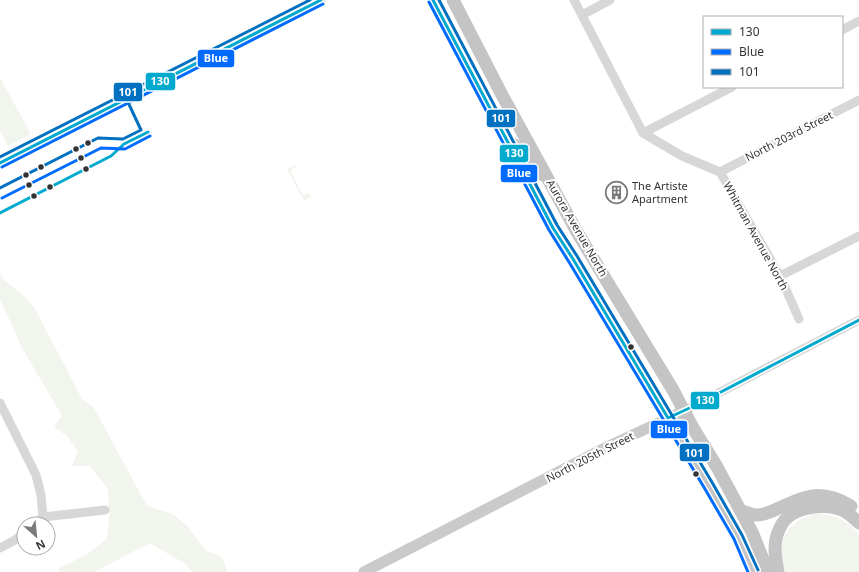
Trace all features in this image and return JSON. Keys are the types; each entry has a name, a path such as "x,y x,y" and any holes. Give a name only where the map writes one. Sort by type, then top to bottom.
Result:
{"highway":[{"name":"Aurora Avenue North","path":"433,0 553,228 738,537 753,572"},
{"name":"Aurora Avenue North","path":"453,0 577,232 674,390 693,428 717,467 752,532 768,572"},
{"path":"740,510 756,515 769,512 813,495 828,495 852,506 859,512"},
{"path":"778,572 775,552 777,536 788,517 809,508 823,506 844,511 859,524"}],"main road":[{"path":"505,138 518,146 533,172 547,177"},
{"name":"North 205th Street","path":"364,572 595,453 684,411"}],"street":[{"path":"0,163 322,0"},
{"path":"574,0 643,133 730,88"},
{"path":"582,14 610,0"},
{"path":"843,29 859,21"},
{"name":"North 203rd Street","path":"720,172 859,100"},
{"name":"Whitman Avenue North","path":"643,133 682,156 720,172 780,276 799,319"},
{"path":"780,276 859,236"},
{"name":"North 205th Street","path":"684,411 859,320"},
{"path":"0,403 36,474 41,495 43,516"},
{"path":"52,516 105,510"},
{"path":"0,548 16,539"}],"shaded area":[{"path":"0,78 31,134 8,146 0,131"},
{"path":"295,165 296,167 290,170 303,196 309,193 311,197 305,200 287,169"},
{"path":"0,273 4,280 23,295 34,307 82,399 94,408 147,506 173,514 187,526 206,551 219,555 225,562 224,563 228,572 192,572 184,563 150,543 94,572 60,572 58,569 89,553 107,539 109,518 108,489 90,466 72,466 78,451 67,436 54,427 62,416 22,348 0,300"},
{"path":"814,514 840,518 850,525 859,535 859,572 784,572 780,549 784,537 789,529 799,520"}],"transit line":[{"name":"101","path":"0,157 310,0"},
{"name":"130","path":"0,163 321,0"},
{"name":"130","path":"433,0 553,228 668,418 696,405 859,320"},
{"name":"101","path":"439,0 557,225 713,484 742,535 758,570"},
{"name":"Blue","path":"429,2 549,230 705,489 734,539 748,572"},
{"name":"Blue","path":"2,167 323,4"},
{"name":"101","path":"0,188 98,138 123,139 141,130 126,98"},
{"name":"130","path":"0,213 111,156 124,144 148,132"},
{"name":"Blue","path":"2,198 101,148 125,149 150,136"}],"place":[{"name":"The Artiste Apartment","path":"617,192"}]}
